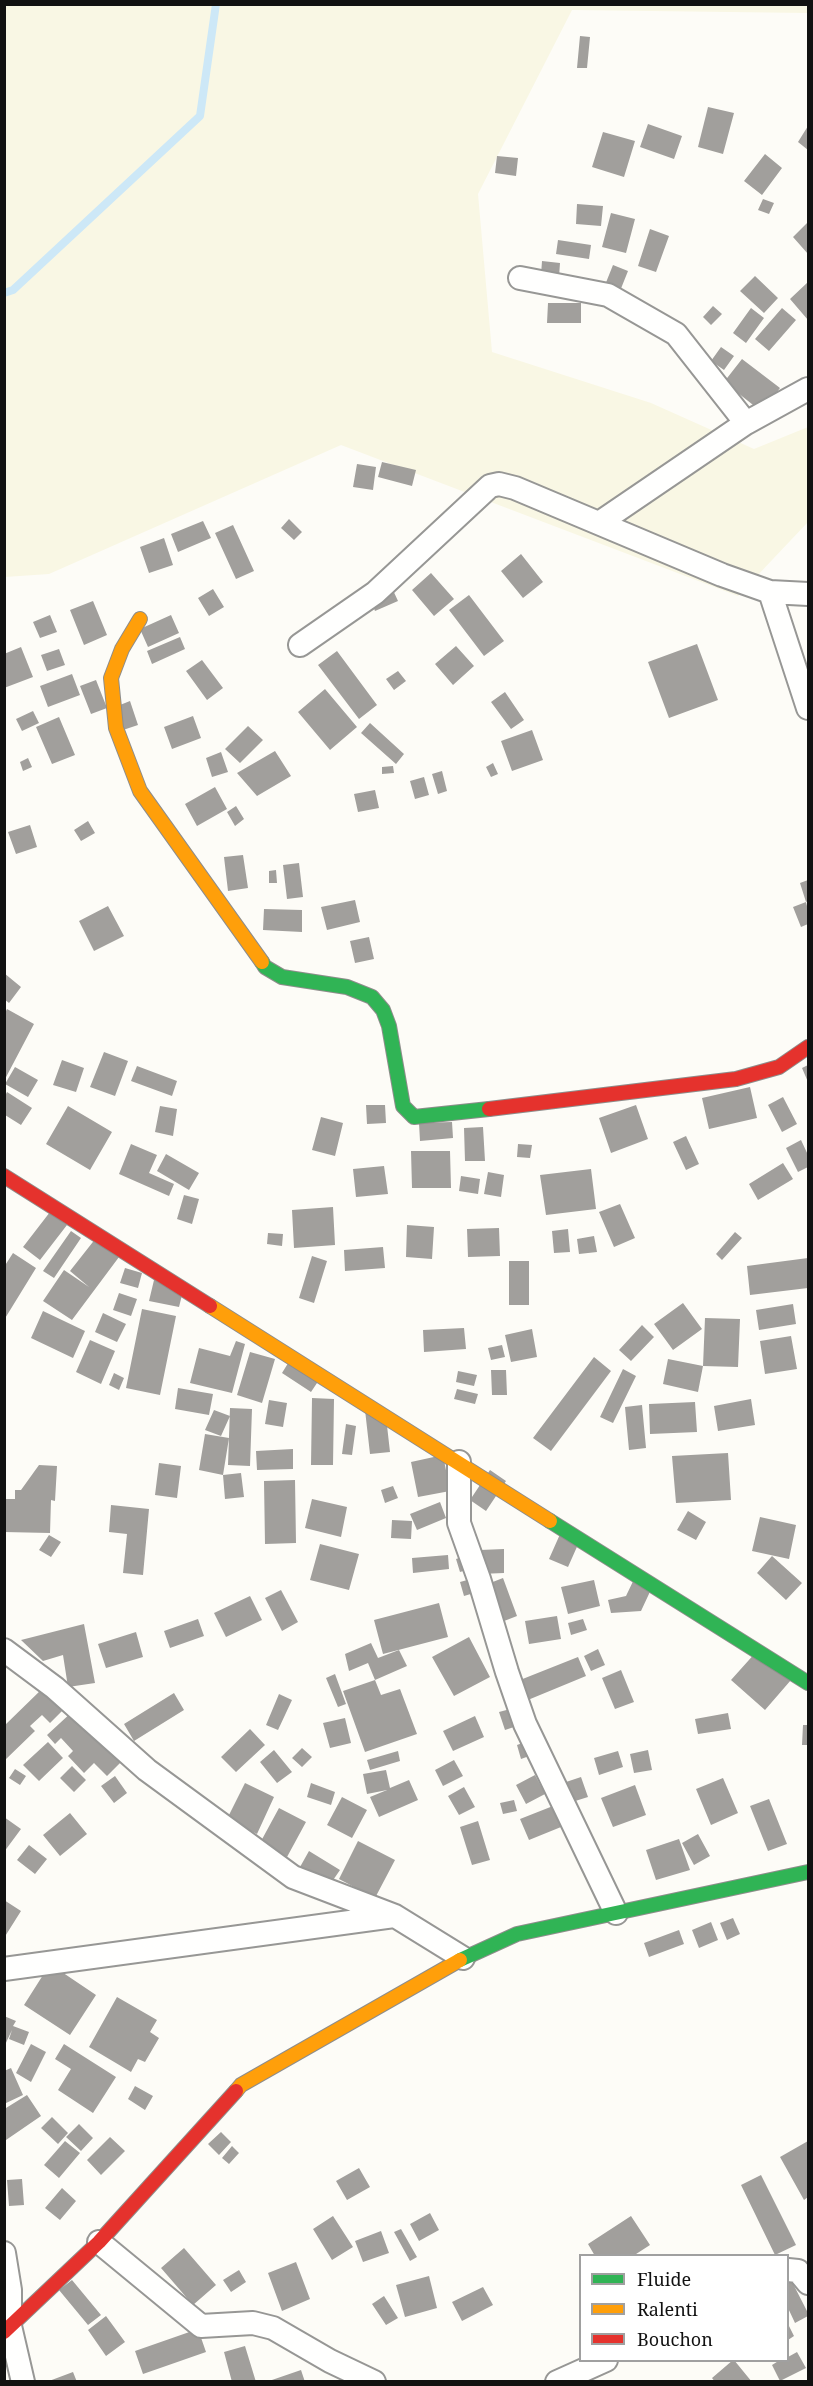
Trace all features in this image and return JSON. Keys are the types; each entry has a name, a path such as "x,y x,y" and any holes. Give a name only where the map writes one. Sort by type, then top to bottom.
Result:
{"street":[{"path":"520,278 608,295 676,334 747,423"},
{"path":"599,523 747,423 808,390"},
{"path":"300,645 375,592 490,486 499,484 515,488 722,575 770,592 808,594"},
{"path":"770,592 808,708"},
{"path":"140,619 122,649 111,678 116,729 140,791 265,967 282,977 347,987 372,997 383,1010 389,1026 403,1106 414,1117 736,1079 779,1067 808,1047"},
{"path":"4,1176 808,1683"},
{"path":"459,1462 459,1523 525,1724 616,1913"},
{"path":"5,1651 55,1688 147,1770 293,1877 395,1916 463,1958"},
{"path":"7,2329 99,2242 241,2085 463,1958 516,1934 808,1872"},
{"path":"4,1969 395,1916"},
{"path":"99,2242 201,2326 253,2323 273,2328 330,2361 374,2382"},
{"path":"4,2253 7,2329 23,2382"},
{"path":"789,2270 798,2271 808,2283"},
{"path":"557,2382 604,2362"}],"shaded area":[{"path":"5,5 808,5 808,13 572,10 478,194 492,352 651,403 754,449 808,427 808,522 738,596 341,445 49,574 5,577"}],"building":[{"path":"580,36 590,37 587,68 577,68"},
{"path":"708,107 734,113 723,154 698,147"},
{"path":"648,124 682,136 674,159 640,147"},
{"path":"808,126 808,150 798,142"},
{"path":"603,132 635,141 624,177 592,167"},
{"path":"765,154 782,168 762,195 744,181"},
{"path":"497,156 518,158 516,176 495,173"},
{"path":"763,199 774,203 769,214 758,210"},
{"path":"577,204 603,206 601,226 576,224"},
{"path":"611,213 635,219 626,253 602,247"},
{"path":"808,222 808,254 793,237"},
{"path":"650,229 669,236 656,272 638,266"},
{"path":"558,240 591,245 589,259 556,254"},
{"path":"542,261 560,263 559,277 541,275"},
{"path":"613,265 628,271 620,291 605,285"},
{"path":"755,276 778,298 764,313 740,291"},
{"path":"808,282 808,320 790,299"},
{"path":"548,303 581,303 581,323 547,323"},
{"path":"713,306 722,314 711,325 703,317"},
{"path":"751,308 764,318 746,343 733,333"},
{"path":"782,308 796,320 769,351 755,339"},
{"path":"721,347 734,356 724,370 711,361"},
{"path":"742,359 780,388 762,412 724,382"},
{"path":"382,462 416,470 412,486 378,477"},
{"path":"357,464 376,467 373,490 353,487"},
{"path":"289,519 302,532 294,540 281,528"},
{"path":"203,521 211,538 178,552 171,534"},
{"path":"233,525 254,571 236,579 215,533"},
{"path":"164,538 173,565 149,573 140,547"},
{"path":"521,554 543,582 523,598 501,571"},
{"path":"431,573 454,599 434,616 412,590"},
{"path":"392,588 398,601 375,611 370,599"},
{"path":"213,589 224,607 209,616 198,598"},
{"path":"469,595 504,641 484,656 449,610"},
{"path":"93,601 107,635 84,645 70,610"},
{"path":"50,615 57,632 40,638 33,622"},
{"path":"171,615 179,633 148,647 140,629"},
{"path":"180,637 185,649 152,664 147,651"},
{"path":"697,644 718,700 669,718 648,662"},
{"path":"456,646 474,666 453,685 435,664"},
{"path":"21,647 33,677 4,688 4,654"},
{"path":"59,649 65,665 47,671 41,655"},
{"path":"337,651 377,705 359,719 318,665"},
{"path":"202,660 223,688 207,700 186,671"},
{"path":"398,671 406,681 394,690 386,679"},
{"path":"72,674 80,695 48,707 40,686"},
{"path":"96,680 107,708 91,714 80,686"},
{"path":"325,689 357,727 330,750 298,712"},
{"path":"505,692 524,720 511,729 491,702"},
{"path":"130,701 138,725 123,730 115,707"},
{"path":"33,711 39,723 22,731 16,719"},
{"path":"193,716 201,738 172,749 164,727"},
{"path":"59,717 75,755 52,764 36,727"},
{"path":"370,723 404,754 396,764 361,733"},
{"path":"248,726 263,740 240,763 225,749"},
{"path":"532,730 543,760 512,771 501,741"},
{"path":"275,751 291,776 257,796 237,773"},
{"path":"221,752 228,772 212,777 206,758"},
{"path":"28,758 32,767 23,771 20,762"},
{"path":"493,763 498,774 491,777 486,767"},
{"path":"393,766 394,773 382,774 382,767"},
{"path":"442,771 447,791 438,794 432,774"},
{"path":"424,777 429,795 415,799 410,781"},
{"path":"215,787 227,809 197,826 185,804"},
{"path":"375,790 379,808 358,812 354,794"},
{"path":"236,806 244,819 235,826 227,812"},
{"path":"88,821 95,833 81,841 74,830"},
{"path":"30,825 37,847 16,854 8,832"},
{"path":"243,855 248,888 228,891 224,857"},
{"path":"299,863 303,897 287,899 283,865"},
{"path":"276,870 277,883 269,883 269,871"},
{"path":"808,880 808,901 806,902 800,883"},
{"path":"355,900 360,922 327,930 321,907"},
{"path":"806,902 808,924 801,927 793,907"},
{"path":"108,906 124,936 94,951 79,921"},
{"path":"264,909 302,910 302,932 263,930"},
{"path":"369,937 374,959 355,963 350,941"},
{"path":"4,973 21,987 9,1003 4,999"},
{"path":"7,1009 34,1024 4,1081 4,1015"},
{"path":"104,1052 128,1061 115,1096 90,1087"},
{"path":"62,1060 84,1068 76,1092 53,1085"},
{"path":"808,1065 808,1082 802,1068"},
{"path":"137,1066 177,1081 172,1096 131,1081"},
{"path":"15,1067 38,1080 28,1097 5,1084"},
{"path":"750,1087 757,1118 709,1129 702,1098"},
{"path":"7,1092 32,1108 21,1125 5,1115"},
{"path":"783,1097 797,1124 782,1132 768,1105"},
{"path":"366,1105 385,1105 386,1123 367,1124"},
{"path":"636,1105 648,1139 611,1153 599,1118"},
{"path":"68,1106 112,1132 90,1170 46,1144"},
{"path":"160,1106 177,1109 173,1136 155,1132"},
{"path":"321,1117 343,1123 335,1156 312,1150"},
{"path":"452,1122 453,1138 420,1141 419,1123"},
{"path":"483,1127 485,1161 465,1161 464,1128"},
{"path":"686,1136 699,1164 686,1170 673,1142"},
{"path":"801,1140 808,1155 808,1167 798,1172 786,1148"},
{"path":"131,1144 157,1155 149,1173 174,1184 169,1196 119,1174"},
{"path":"518,1144 532,1145 530,1158 517,1157"},
{"path":"411,1151 450,1151 451,1188 412,1188"},
{"path":"166,1154 199,1173 189,1190 157,1171"},
{"path":"783,1163 793,1179 758,1200 749,1184"},
{"path":"384,1166 388,1194 356,1197 353,1169"},
{"path":"591,1169 596,1209 546,1215 540,1175"},
{"path":"488,1172 504,1175 501,1197 484,1194"},
{"path":"461,1176 480,1179 478,1194 459,1191"},
{"path":"184,1195 199,1199 192,1224 177,1219"},
{"path":"620,1204 635,1238 614,1247 599,1212"},
{"path":"333,1207 335,1245 294,1248 292,1210"},
{"path":"50,1212 67,1225 40,1260 23,1247"},
{"path":"407,1225 434,1227 432,1259 406,1257"},
{"path":"499,1228 500,1256 468,1257 467,1229"},
{"path":"568,1229 570,1252 554,1253 552,1231"},
{"path":"71,1231 81,1238 54,1278 43,1271"},
{"path":"735,1232 742,1238 722,1260 716,1254"},
{"path":"268,1233 283,1234 282,1246 267,1244"},
{"path":"594,1236 597,1252 579,1254 577,1239"},
{"path":"96,1238 119,1257 72,1320 43,1301 64,1270 89,1287 70,1271"},
{"path":"383,1247 385,1268 345,1271 344,1250"},
{"path":"13,1253 36,1268 4,1320 4,1267"},
{"path":"312,1256 327,1261 314,1303 299,1298"},
{"path":"808,1258 808,1288 750,1295 747,1266"},
{"path":"509,1261 529,1261 529,1305 509,1305"},
{"path":"125,1268 142,1273 138,1288 120,1283"},
{"path":"154,1280 184,1287 179,1307 149,1301"},
{"path":"119,1293 137,1299 131,1316 113,1310"},
{"path":"683,1303 702,1329 673,1350 654,1324"},
{"path":"793,1304 796,1324 759,1330 756,1310"},
{"path":"142,1309 176,1316 160,1395 126,1388"},
{"path":"43,1311 85,1331 73,1358 31,1338"},
{"path":"103,1313 126,1324 117,1342 95,1332"},
{"path":"705,1318 740,1319 738,1367 703,1366"},
{"path":"642,1325 654,1337 631,1361 619,1350"},
{"path":"464,1328 466,1349 424,1352 423,1330"},
{"path":"532,1329 537,1357 511,1362 505,1335"},
{"path":"791,1336 797,1369 765,1374 760,1341"},
{"path":"90,1340 115,1351 101,1384 76,1372"},
{"path":"236,1341 245,1344 232,1393 190,1383 199,1348 230,1356"},
{"path":"502,1345 505,1357 491,1360 488,1348"},
{"path":"250,1352 275,1359 262,1403 237,1395"},
{"path":"594,1357 611,1371 551,1451 533,1438"},
{"path":"668,1359 703,1366 698,1392 663,1384"},
{"path":"290,1360 319,1380 311,1392 282,1373"},
{"path":"623,1369 636,1376 613,1423 600,1417"},
{"path":"491,1370 506,1370 507,1395 492,1395"},
{"path":"458,1371 477,1375 474,1386 456,1382"},
{"path":"114,1373 124,1378 119,1390 109,1385"},
{"path":"178,1388 213,1394 209,1415 175,1409"},
{"path":"457,1389 478,1394 475,1404 454,1399"},
{"path":"312,1398 334,1399 333,1465 311,1465"},
{"path":"751,1399 755,1425 718,1431 714,1406"},
{"path":"269,1400 287,1403 283,1427 265,1424"},
{"path":"695,1402 697,1432 650,1434 649,1404"},
{"path":"642,1405 646,1448 629,1450 625,1407"},
{"path":"230,1408 252,1409 250,1466 228,1465"},
{"path":"385,1408 390,1452 370,1454 365,1410"},
{"path":"214,1410 230,1416 221,1436 205,1430"},
{"path":"346,1424 356,1426 352,1455 342,1454"},
{"path":"205,1434 229,1438 223,1475 199,1470"},
{"path":"293,1449 293,1469 257,1470 256,1451"},
{"path":"728,1453 731,1500 676,1503 672,1456"},
{"path":"443,1455 450,1491 418,1497 411,1462"},
{"path":"159,1463 181,1466 177,1498 155,1495"},
{"path":"39,1465 57,1466 55,1501 51,1500 50,1533 4,1532 4,1499 15,1499 15,1490 21,1490"},
{"path":"490,1470 506,1481 486,1511 470,1500"},
{"path":"241,1473 244,1497 225,1499 223,1475"},
{"path":"295,1480 296,1543 265,1544 264,1481"},
{"path":"393,1486 398,1498 385,1503 381,1490"},
{"path":"312,1499 347,1507 341,1537 305,1528"},
{"path":"440,1502 446,1518 417,1530 410,1514"},
{"path":"111,1505 149,1509 143,1575 123,1573 127,1534 109,1532"},
{"path":"688,1511 706,1522 696,1540 677,1530"},
{"path":"760,1517 796,1525 789,1559 752,1551"},
{"path":"392,1520 412,1521 411,1539 391,1538"},
{"path":"561,1532 580,1540 568,1567 549,1559"},
{"path":"49,1535 61,1542 51,1557 39,1550"},
{"path":"320,1544 359,1554 349,1590 310,1580"},
{"path":"504,1549 504,1573 480,1574 480,1550"},
{"path":"448,1555 449,1569 413,1573 412,1558"},
{"path":"468,1555 473,1568 460,1572 456,1559"},
{"path":"772,1556 802,1583 786,1600 757,1573"},
{"path":"637,1573 655,1581 641,1611 611,1613 608,1600 626,1596"},
{"path":"503,1578 517,1616 499,1623 485,1585"},
{"path":"471,1579 474,1593 464,1596 460,1582"},
{"path":"594,1580 600,1606 568,1614 561,1587"},
{"path":"281,1590 298,1622 282,1631 265,1598"},
{"path":"250,1596 262,1620 226,1637 214,1613"},
{"path":"439,1603 448,1637 383,1654 374,1620"},
{"path":"557,1616 561,1639 529,1644 525,1621"},
{"path":"198,1619 204,1636 170,1648 164,1631"},
{"path":"583,1619 587,1630 571,1635 568,1623"},
{"path":"84,1624 95,1683 68,1687 63,1655 43,1661 21,1640"},
{"path":"136,1632 143,1657 106,1668 98,1644"},
{"path":"469,1637 490,1677 454,1696 432,1657"},
{"path":"371,1643 378,1658 399,1650 407,1666 375,1680 368,1663 349,1671 345,1654"},
{"path":"598,1649 605,1665 591,1671 584,1656"},
{"path":"757,1651 791,1680 765,1710 731,1680"},
{"path":"578,1657 586,1676 523,1702 515,1682"},
{"path":"621,1670 634,1702 615,1709 602,1678"},
{"path":"335,1674 346,1704 338,1707 326,1678"},
{"path":"375,1680 381,1695 400,1689 417,1734 365,1752 343,1691"},
{"path":"43,1688 64,1709 50,1723 42,1715 30,1726 35,1731 4,1761 4,1726"},
{"path":"174,1693 184,1710 134,1741 124,1724"},
{"path":"279,1694 292,1700 278,1730 266,1725"},
{"path":"514,1708 520,1725 505,1730 499,1712"},
{"path":"73,1711 121,1762 107,1776 94,1763 84,1773 68,1756 73,1751 61,1738 55,1744 47,1735"},
{"path":"728,1713 731,1729 698,1734 695,1719"},
{"path":"475,1716 484,1737 453,1751 443,1731"},
{"path":"345,1718 351,1743 330,1748 323,1723"},
{"path":"803,1725 808,1725 808,1745 802,1745"},
{"path":"250,1729 265,1745 236,1772 221,1757"},
{"path":"528,1741 532,1755 521,1759 517,1745"},
{"path":"48,1742 63,1758 39,1781 23,1765"},
{"path":"302,1748 312,1757 302,1767 292,1758"},
{"path":"274,1750 292,1772 277,1783 260,1762"},
{"path":"648,1750 652,1770 634,1773 630,1754"},
{"path":"398,1751 400,1761 370,1770 367,1760"},
{"path":"618,1751 623,1767 599,1775 594,1758"},
{"path":"454,1760 463,1776 443,1786 435,1770"},
{"path":"72,1766 86,1780 74,1792 60,1778"},
{"path":"15,1769 26,1776 20,1785 9,1778"},
{"path":"386,1770 390,1788 409,1780 418,1800 379,1817 370,1797 387,1790 367,1794 363,1774"},
{"path":"535,1775 545,1794 526,1804 516,1785"},
{"path":"115,1776 127,1793 114,1803 101,1786"},
{"path":"581,1777 588,1797 572,1802 566,1782"},
{"path":"723,1778 738,1813 711,1825 696,1789"},
{"path":"245,1783 274,1797 257,1834 227,1819"},
{"path":"311,1783 335,1792 331,1805 307,1797"},
{"path":"635,1785 646,1815 613,1827 601,1798"},
{"path":"464,1787 475,1807 459,1815 448,1796"},
{"path":"342,1797 367,1810 352,1838 327,1825"},
{"path":"769,1799 787,1844 768,1851 750,1806"},
{"path":"514,1800 517,1811 503,1814 500,1803"},
{"path":"553,1806 561,1827 529,1840 520,1819"},
{"path":"279,1808 306,1822 287,1857 260,1843"},
{"path":"70,1813 87,1834 60,1856 43,1835"},
{"path":"4,1817 21,1829 4,1852"},
{"path":"478,1821 490,1860 472,1865 460,1827"},
{"path":"698,1834 710,1856 694,1865 682,1843"},
{"path":"679,1839 690,1870 656,1880 646,1850"},
{"path":"358,1841 395,1860 375,1898 339,1879"},
{"path":"29,1845 47,1859 35,1874 17,1860"},
{"path":"309,1851 340,1870 329,1886 300,1867"},
{"path":"4,1900 21,1911 4,1938"},
{"path":"733,1918 740,1934 727,1940 720,1923"},
{"path":"711,1922 718,1940 699,1948 692,1930"},
{"path":"679,1930 684,1944 649,1957 644,1943"},
{"path":"50,1964 96,1995 70,2035 24,2005"},
{"path":"117,1997 157,2020 150,2032 159,2038 145,2062 138,2059 131,2072 89,2047"},
{"path":"4,2016 16,2021 13,2026 29,2032 24,2045 9,2039 12,2030 4,2047"},
{"path":"31,2044 46,2052 31,2082 16,2073"},
{"path":"64,2044 116,2077 93,2113 58,2090 71,2069 55,2059"},
{"path":"11,2068 23,2095 4,2104 4,2071"},
{"path":"135,2086 153,2096 145,2110 128,2099"},
{"path":"27,2095 41,2116 6,2140 4,2106 6,2108"},
{"path":"52,2117 68,2133 58,2144 41,2128"},
{"path":"79,2124 93,2138 81,2151 66,2137"},
{"path":"221,2132 231,2142 219,2155 208,2144"},
{"path":"110,2137 125,2151 101,2175 87,2160"},
{"path":"65,2141 80,2153 59,2178 44,2165"},
{"path":"808,2141 808,2197 804,2200 780,2157"},
{"path":"232,2146 239,2153 229,2164 222,2158"},
{"path":"359,2168 370,2187 347,2200 336,2181"},
{"path":"761,2175 796,2245 775,2254 741,2185"},
{"path":"22,2179 24,2205 9,2206 7,2180"},
{"path":"62,2188 76,2201 60,2220 45,2208"},
{"path":"430,2213 439,2230 419,2241 410,2224"},
{"path":"333,2216 353,2247 332,2260 313,2229"},
{"path":"631,2216 650,2245 636,2254 594,2254 588,2244"},
{"path":"401,2229 417,2257 410,2261 394,2232"},
{"path":"381,2231 389,2253 363,2262 355,2241"},
{"path":"184,2248 216,2285 193,2305 161,2268"},
{"path":"296,2262 310,2299 282,2311 268,2273"},
{"path":"239,2270 246,2282 231,2292 223,2280"},
{"path":"429,2276 437,2308 405,2317 396,2285"},
{"path":"789,2276 808,2313 808,2316 795,2323 789,2310"},
{"path":"72,2280 101,2315 88,2325 59,2290"},
{"path":"483,2287 493,2305 462,2321 452,2302"},
{"path":"384,2296 398,2318 386,2325 372,2304"},
{"path":"106,2316 125,2342 106,2356 88,2330"},
{"path":"789,2326 794,2336 789,2339"},
{"path":"198,2329 206,2352 143,2374 135,2351"},
{"path":"245,2346 256,2382 232,2382 224,2352"},
{"path":"797,2352 806,2368 780,2381 772,2365 777,2362 789,2362 789,2356"},
{"path":"731,2362 736,2362 752,2382 715,2382 712,2378"},
{"path":"301,2370 305,2382 269,2382 269,2381"},
{"path":"73,2372 77,2382 49,2382 49,2381"}],"waterway":[{"path":"4,293 13,290 200,116 216,4"}],"traffic: fast":[{"path":"262,962 265,967 282,977 347,987 372,997 383,1010 389,1026 403,1106 414,1117 489,1109"},
{"path":"550,1521 808,1683"},
{"path":"460,1960 517,1934 808,1872"}],"traffic: slow":[{"path":"140,619 122,649 111,678 116,728 140,791 262,962"},
{"path":"210,1306 550,1521"},
{"path":"236,2091 241,2085 460,1960"}],"traffic: jam":[{"path":"489,1109 736,1079 779,1067 808,1047"},
{"path":"4,1176 210,1306"},
{"path":"4,2332 99,2242 236,2091"}]}
